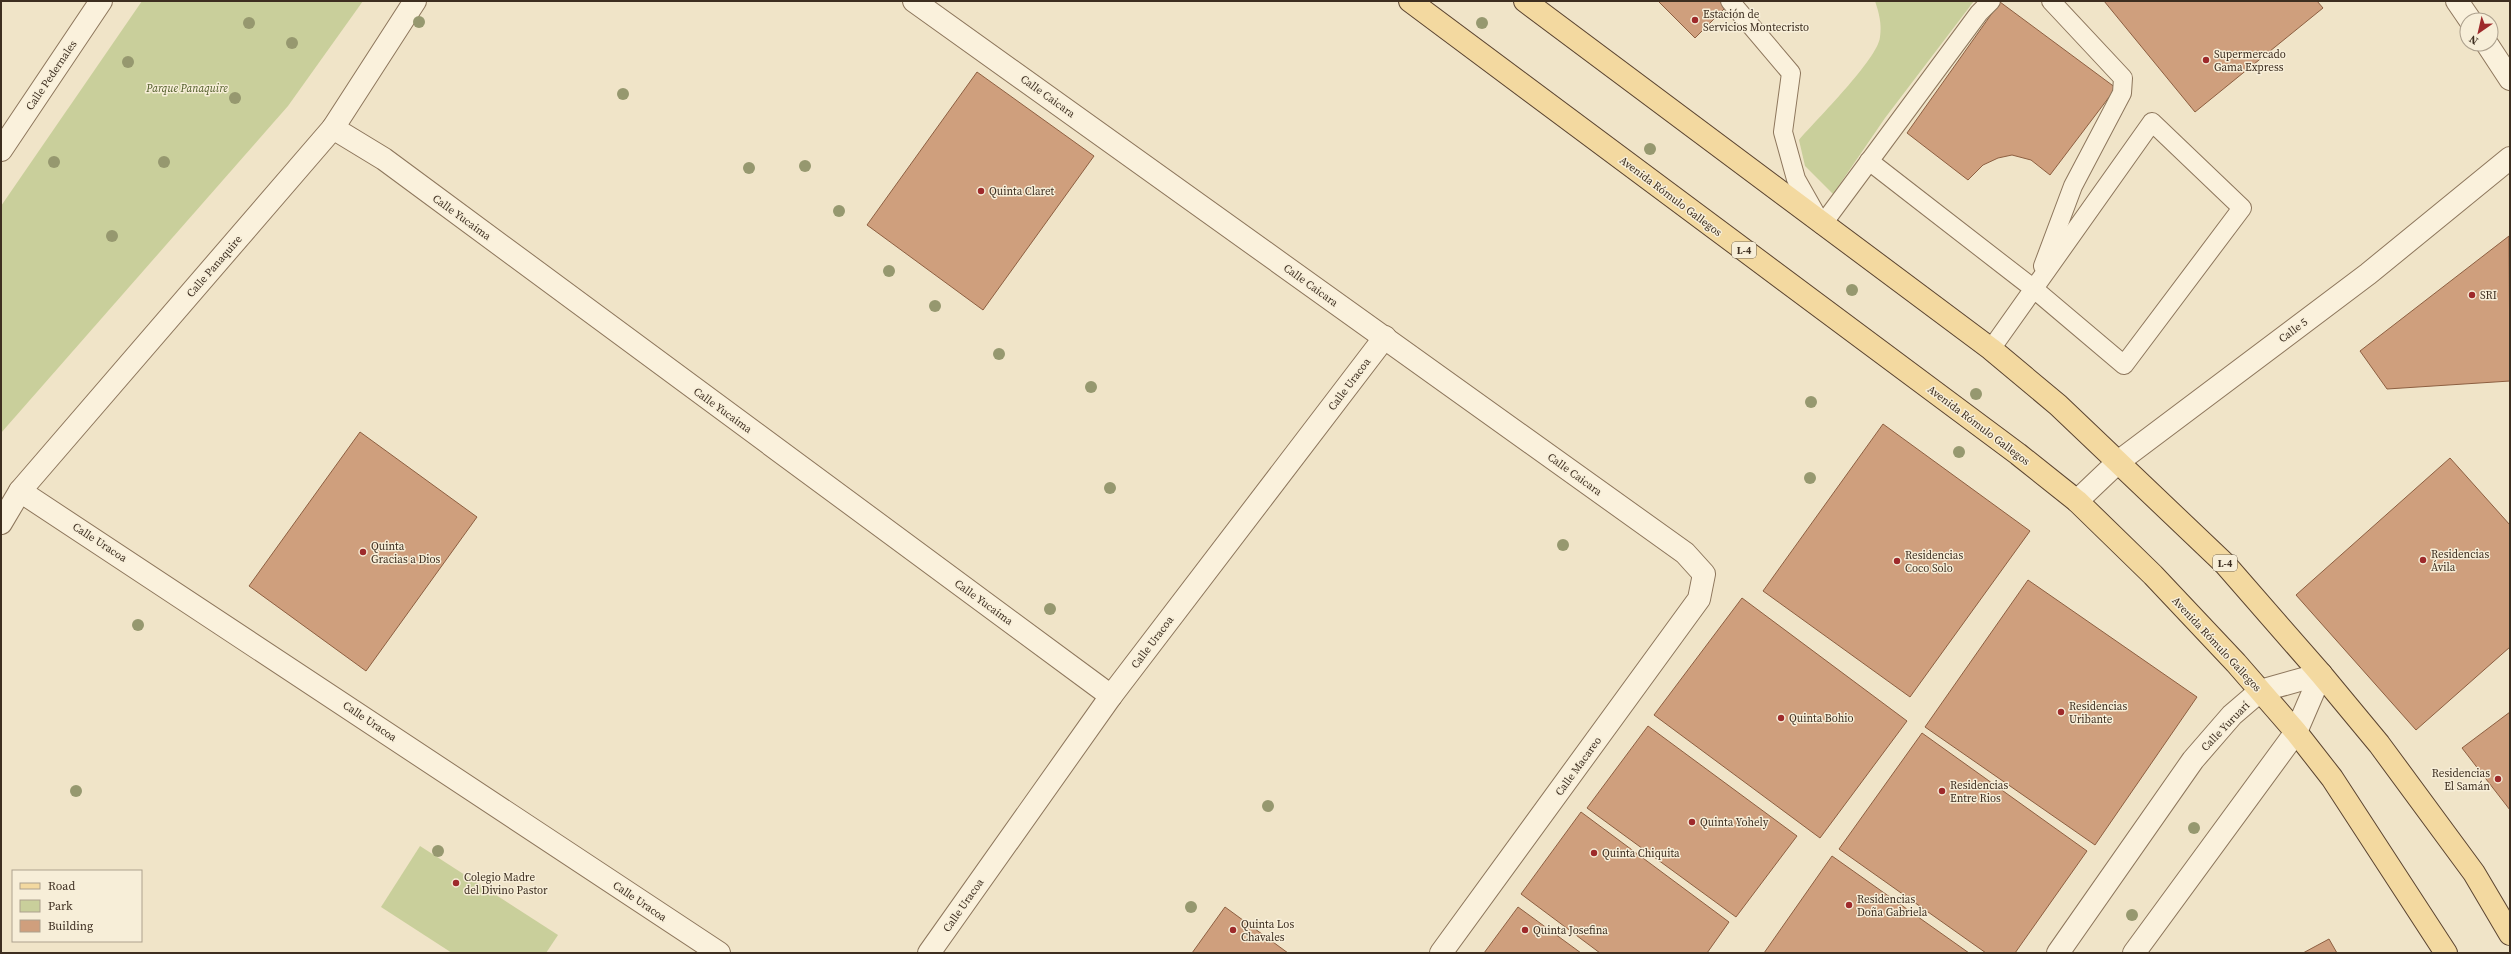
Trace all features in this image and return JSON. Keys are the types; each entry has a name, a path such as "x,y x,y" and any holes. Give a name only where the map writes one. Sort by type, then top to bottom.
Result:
{"main road":[{"name":"Avenida Rómulo Gallegos","path":"1410,1 2018,454 2077,501 2153,576 2296,732 2332,778 2446,953"},
{"name":"L-4","path":"1525,1 1822,225 1991,349 2058,405 2225,564 2321,674 2379,744 2474,873 2510,934"}],"street":[{"name":"Calle Pedernales","path":"1,150 101,1"},
{"name":"Calle Panaquire","path":"1,523 20,491 333,128 415,1"},
{"name":"Calle Caicara","path":"914,1 1685,553 1704,574"},
{"path":"2457,1 2465,12"},
{"path":"2492,52 2510,79"},
{"name":"Calle Yucaima","path":"333,128 384,159 1111,696"},
{"name":"Calle 5","path":"2077,501 2118,462 2368,274 2510,158"},
{"name":"Calle Uracoa","path":"929,953 1111,696 1385,338"},
{"name":"Calle Uracoa","path":"20,491 719,953"},
{"name":"Calle Macareo","path":"1441,953 1699,599 1704,574"},
{"path":"2134,953 2296,732 2321,674"},
{"name":"Calle Yuruarí","path":"2058,953 2193,760 2232,715 2260,691 2321,674"}],"lane":[{"path":"1730,1 1790,73 1783,132 1796,180 1822,225 1979,13 1991,1"},
{"path":"2034,290 2073,186 2122,93 2123,78 2052,1"},
{"path":"1869,161 2034,290 2124,365 2242,208 2152,122 2034,290 1991,349"}],"green space":[{"name":"Parque Panaquire","path":"142,1 363,1 288,106 1,433 1,206"},
{"path":"1875,1 1974,1 1885,118 1833,194 1805,166 1799,140 1858,74 1877,47 1881,28"},
{"path":"420,846 558,935 546,953 452,953 381,907"}],"building":[{"name":"Estación de Servicios Montecristo","path":"1658,1 1732,1 1695,38"},
{"name":"Supermercado Gama Express","path":"2104,1 2317,1 2323,8 2195,112"},
{"path":"2000,2 2116,88 2050,175 2031,160 2012,155 1998,158 1983,165 1968,180 1907,133"},
{"name":"Quinta Claret","path":"977,72 1094,156 983,310 867,225"},
{"name":"SRI","path":"2509,236 2510,381 2387,389 2360,351"},
{"name":"Residencias Coco Solo","path":"1883,424 2030,531 1910,697 1763,591"},
{"name":"Quinta Gracias a Dios","path":"360,432 477,517 366,671 249,586"},
{"name":"Residencias Ávila","path":"2450,458 2510,525 2510,647 2416,730 2296,595"},
{"name":"Residencias Uribante","path":"2028,580 2197,697 2095,845 1925,727"},
{"name":"Quinta Bohio","path":"1742,598 1907,721 1820,838 1654,715"},
{"name":"Residencias El Samán","path":"2510,712 2510,810 2462,748"},
{"name":"Quinta Yohely","path":"1648,726 1797,836 1736,917 1587,808"},
{"name":"Residencias Entre Rios","path":"1922,733 2087,851 2015,953 1986,953 1839,849"},
{"name":"Quinta Chiquita","path":"1581,812 1729,922 1707,953 1600,953 1521,894"},
{"name":"Residencias Doña Gabriela","path":"1832,856 1969,953 1764,953"},
{"name":"Quinta Los Chavales","path":"1225,907 1288,953 1192,953"},
{"name":"Quinta Josefina","path":"1518,907 1581,953 1484,953"},
{"path":"2329,939 2337,953 2303,953"}],"place":[{"name":"Estación de Servicios Montecristo","path":"1695,20"},
{"name":"Supermercado Gama Express","path":"2206,60"},
{"name":"Quinta Claret","path":"981,191"},
{"name":"SRI","path":"2472,295"},
{"name":"Quinta Gracias a Dios","path":"363,552"},
{"name":"Residencias Ávila","path":"2423,560"},
{"name":"Residencias Coco Solo","path":"1897,561"},
{"name":"Residencias Uribante","path":"2061,712"},
{"name":"Quinta Bohio","path":"1781,718"},
{"name":"Residencias El Samán","path":"2498,779"},
{"name":"Residencias Entre Rios","path":"1942,791"},
{"name":"Quinta Yohely","path":"1692,822"},
{"name":"Quinta Chiquita","path":"1594,853"},
{"name":"Colegio Madre del Divino Pastor","path":"456,883"},
{"name":"Residencias Doña Gabriela","path":"1849,905"},
{"name":"Quinta Los Chavales","path":"1233,930"},
{"name":"Quinta Josefina","path":"1525,930"}]}
